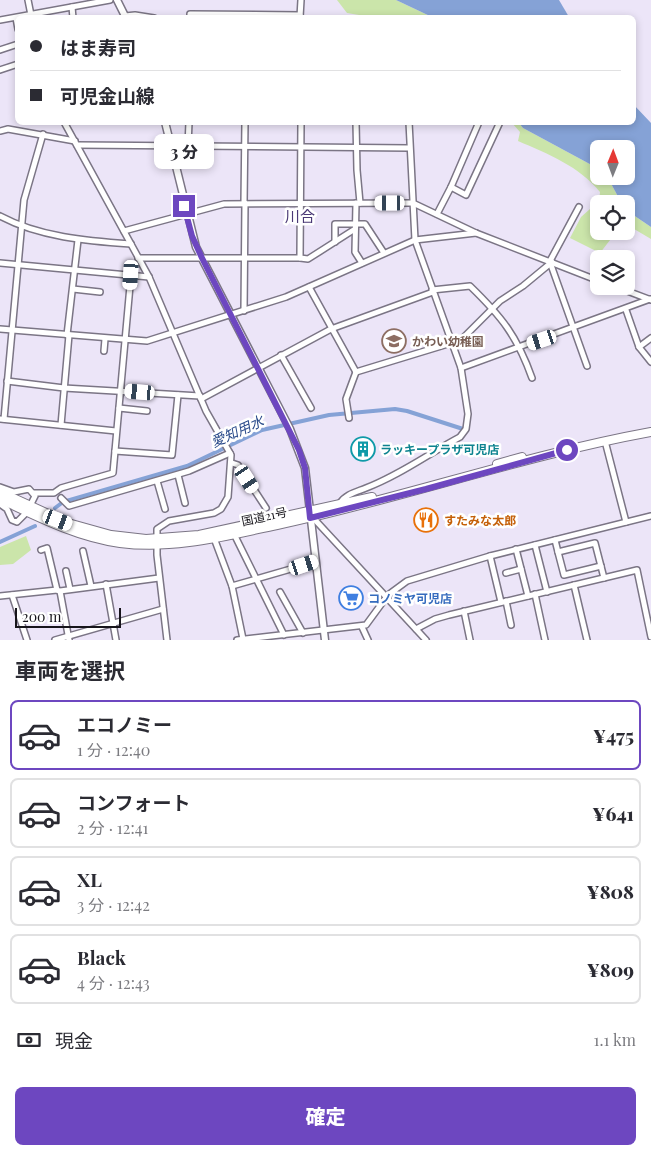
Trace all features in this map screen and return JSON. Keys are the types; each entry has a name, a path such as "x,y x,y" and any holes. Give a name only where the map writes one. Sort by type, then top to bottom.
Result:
{"highway":[{"name":"国道21号","path":"156,542 312,517 340,504 424,484 554,448 651,427"},
{"name":"国道21号","path":"0,499 29,510 82,535 120,543 214,538 312,517 605,441 651,432"},
{"name":"国道21号","path":"0,492 29,510"}],"main road":[{"path":"117,0 125,15"},
{"path":"166,125 192,236 290,429 305,468 325,640"}],"street":[{"path":"28,0 31,15 72,7 86,2 110,0"},
{"path":"300,15 301,0"},
{"path":"72,7 73,15"},
{"path":"190,15 218,15"},
{"path":"0,20 15,18"},
{"path":"0,50 15,45"},
{"path":"0,70 15,65"},
{"path":"66,125 157,294 200,398 230,452 232,463 228,497 221,509 214,513 164,522 157,529 156,542 159,578 167,640"},
{"path":"188,146 189,125"},
{"path":"244,125 244,311"},
{"path":"300,258 301,125"},
{"path":"356,125 358,203 355,226 355,252 362,263"},
{"path":"340,504 349,494 380,483 410,468 464,434 468,414 461,368 415,240 408,125"},
{"path":"436,214 451,188 478,125"},
{"path":"451,188 466,195 499,125"},
{"path":"0,130 8,129 44,134 76,143 172,146 409,148"},
{"path":"44,134 28,181 2,419 116,431"},
{"path":"124,231 224,204 414,203 476,233 590,278"},
{"path":"356,372 465,337 492,309 551,263 579,207"},
{"path":"0,216 22,225 78,240 131,244"},
{"path":"335,242 335,224 355,226 365,224 384,253"},
{"path":"138,258 308,259 335,242 355,226"},
{"path":"0,329 142,342 174,334 232,315 309,287 415,240 476,233"},
{"path":"61,424 78,240"},
{"path":"0,262 148,277"},
{"path":"551,263 587,366"},
{"path":"0,487 14,492 29,489 34,493 54,493 68,486 111,474 115,451 131,275"},
{"path":"7,381 64,388 121,390 200,398 331,328 432,291 470,286 507,325 521,347 532,378"},
{"path":"309,287 356,372 346,399 349,418"},
{"path":"73,289 100,292"},
{"path":"635,294 650,299"},
{"path":"461,368 574,329 650,299"},
{"path":"626,310 639,347 651,362"},
{"path":"639,347 651,338"},
{"path":"104,351 105,339"},
{"path":"281,355 311,408"},
{"path":"115,451 172,455 178,395"},
{"path":"119,408 146,411"},
{"path":"605,441 626,522"},
{"path":"62,499 68,505 158,481 178,475 230,452"},
{"path":"232,463 238,465 266,508"},
{"path":"178,475 185,503"},
{"path":"158,481 165,509"},
{"path":"0,504 7,509 14,522 20,521 29,510 34,499 34,493"},
{"path":"237,640 362,627 369,622 386,597 407,581 516,549 651,516"},
{"path":"312,517 426,640"},
{"path":"234,534 284,635"},
{"path":"214,538 232,586 243,639"},
{"path":"555,540 564,575 601,566"},
{"path":"558,552 595,543 604,578"},
{"path":"535,544 547,592"},
{"path":"41,550 47,548 59,590 69,638"},
{"path":"516,549 528,596"},
{"path":"83,550 91,586"},
{"path":"490,556 511,625"},
{"path":"232,586 315,562"},
{"path":"506,573 521,569"},
{"path":"416,629 434,619 636,570 651,637"},
{"path":"66,571 70,589"},
{"path":"0,596 159,578"},
{"path":"106,584 116,640"},
{"path":"574,585 587,640"},
{"path":"280,592 303,632"},
{"path":"535,594 546,640"},
{"path":"12,595 26,640"},
{"path":"55,640 69,638 112,622 163,609"},
{"path":"464,611 470,640"},
{"path":"362,627 368,640"}],"green space":[{"path":"337,0 396,0 428,15 359,15 347,13"},
{"path":"514,125 521,125 590,164 590,181 573,168 552,156 518,141 520,132"},
{"path":"594,185 612,185 617,195 600,195 600,192"},
{"path":"590,209 590,240 610,240 602,250 594,250 570,238 581,217"},
{"path":"635,216 651,227 651,239 635,230"},
{"path":"26,536 31,550 13,564 0,565 0,547"}],"water":[{"path":"396,0 559,0 568,15 428,15"},
{"path":"636,107 651,123 651,227 635,216 635,195 617,195 612,185 635,185 635,140 590,140 590,164 521,125 636,125"}],"waterway":[{"name":"愛知用水","path":"55,508 63,502 187,466 262,430 329,415 395,409 463,429"},
{"name":"愛知用水","path":"0,542 35,526"}],"place":[{"name":"かわい幼稚園","path":"394,341"},
{"name":"ラッキープラザ可児店","path":"363,449"},
{"name":"すたみな太郎","path":"426,520"},
{"name":"コノミヤ可児店","path":"351,598"}],"district":[{"name":"川合","path":"300,216"}],"route":[{"path":"184,206 196,247 299,450 305,468 310,518 426,489 567,450"}]}
